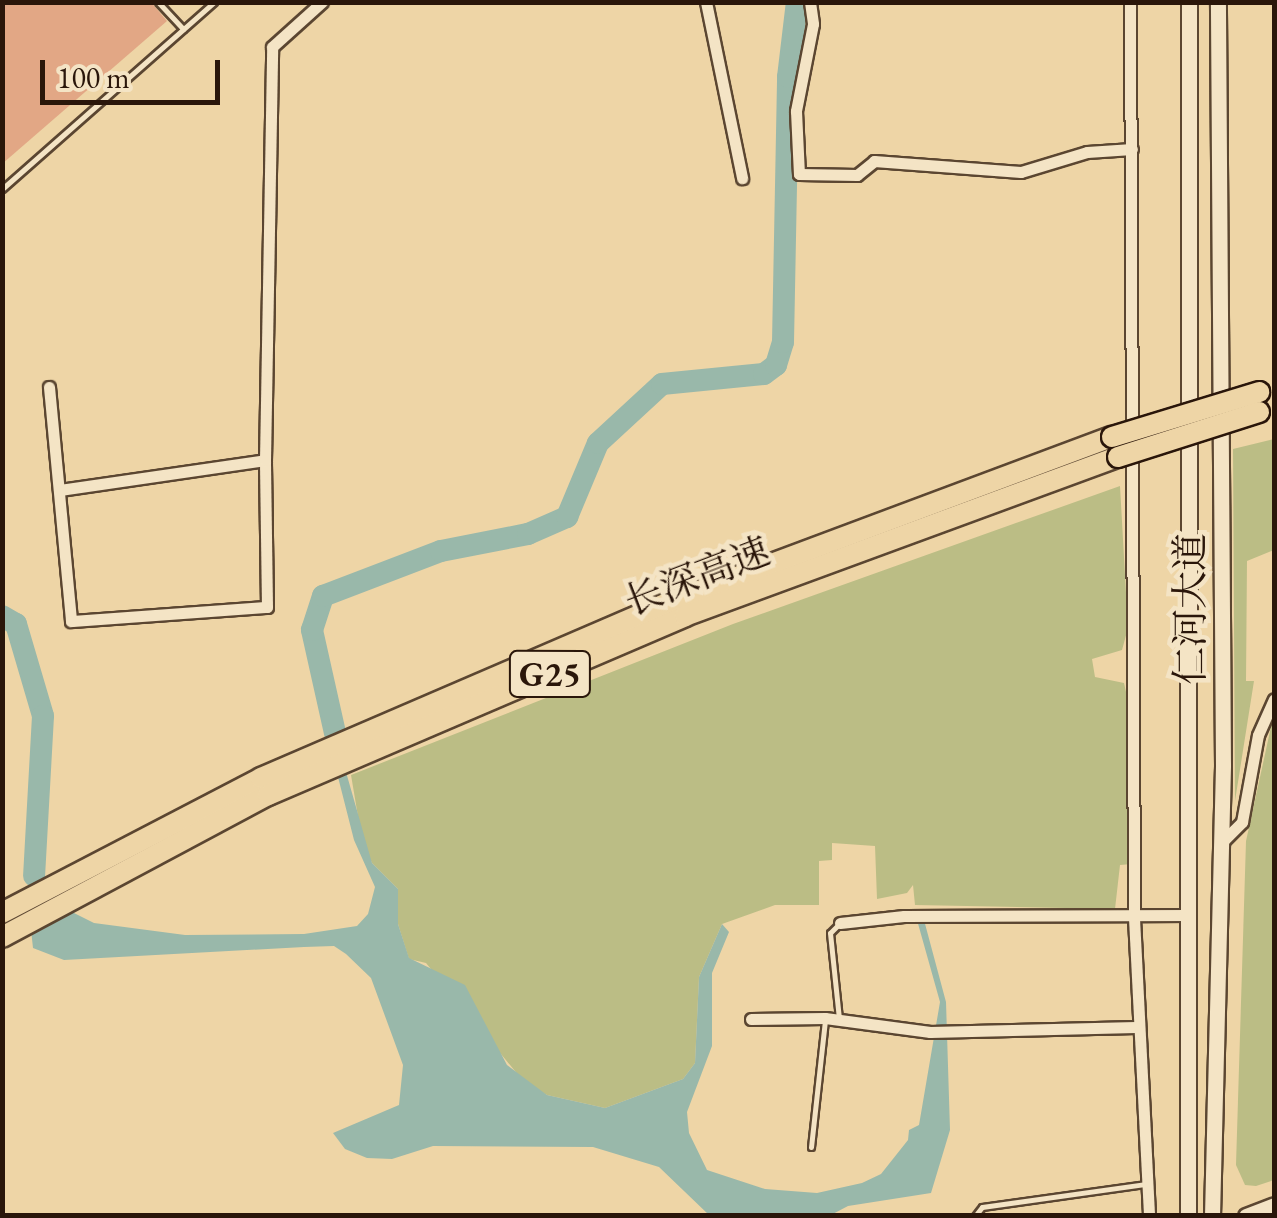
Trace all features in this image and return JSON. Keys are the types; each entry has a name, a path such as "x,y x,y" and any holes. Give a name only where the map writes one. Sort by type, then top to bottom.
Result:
{"highway":[{"name":"长深高速","path":"2,912 261,778 675,600 1115,447 1267,400"},
{"name":"长深高速","path":"2,937 268,795 612,647 1115,447"}],"main road":[{"name":"仁河大道","path":"1188,1216 1189,2"},
{"name":"仁河大道","path":"1212,1216 1221,844 1218,2"},
{"path":"1246,1216 1274,1205"}],"street":[{"path":"49,387 71,621 267,607 265,460 272,46 322,2"},
{"path":"706,2 742,178"},
{"path":"810,2 812,24 796,111 798,174 857,175 874,161 1022,172 1087,152 1132,149"},
{"path":"1130,2 1134,918 1136,1027 1149,1216"},
{"path":"60,490 265,460"},
{"path":"1221,844 1242,822 1258,735 1274,699"},
{"path":"840,923 904,916 1190,915"},
{"path":"751,1019 839,1019 930,1032 1136,1027"}],"lane":[{"path":"158,2 184,30"},
{"path":"2,189 214,2"},
{"path":"839,1019 830,934 840,923"},
{"path":"812,1148 825,1018"},
{"path":"975,1216 982,1207 1147,1184"}],"green space":[{"path":"1274,439 1274,550 1247,561 1246,681 1254,681 1235,801 1233,449"},
{"path":"1120,486 1128,628 1122,650 1092,659 1095,677 1124,683 1126,692 1132,864 1120,865 1115,909 915,905 913,885 907,893 877,899 875,846 832,843 832,860 819,861 819,905 775,905 722,924 699,977 695,1063 683,1079 605,1108 547,1095 524,1082 426,963 409,959 398,924 398,889 372,863 362,840 351,775 733,624"},
{"path":"1274,713 1274,1180 1256,1186 1245,1185 1236,1165 1246,841"}],"shaded area":[{"path":"346,772 372,863 398,889 398,924 409,958 465,985 507,1065 547,1095 605,1108 683,1079 695,1063 699,977 722,924 729,932 712,973 712,1046 687,1112 689,1133 707,1170 765,1189 817,1193 862,1183 881,1174 908,1140 909,1130 919,1125 940,1002 917,920 924,920 946,1002 950,1130 931,1193 848,1206 829,1216 709,1215 659,1167 593,1147 433,1146 392,1159 367,1158 345,1149 333,1133 399,1105 403,1065 371,978 334,946 64,960 33,948 31,930 70,911 94,923 185,935 304,934 357,926 368,914 375,887 354,840 338,777"}],"building":[{"path":"2,2 151,2 167,21 2,164"}],"waterway":[{"path":"335,733 312,630 323,596 441,551 528,534 567,517 598,443 662,384 764,374 776,365 783,342 788,77 797,2"},
{"path":"2,616 16,624 43,716 34,876"}]}
